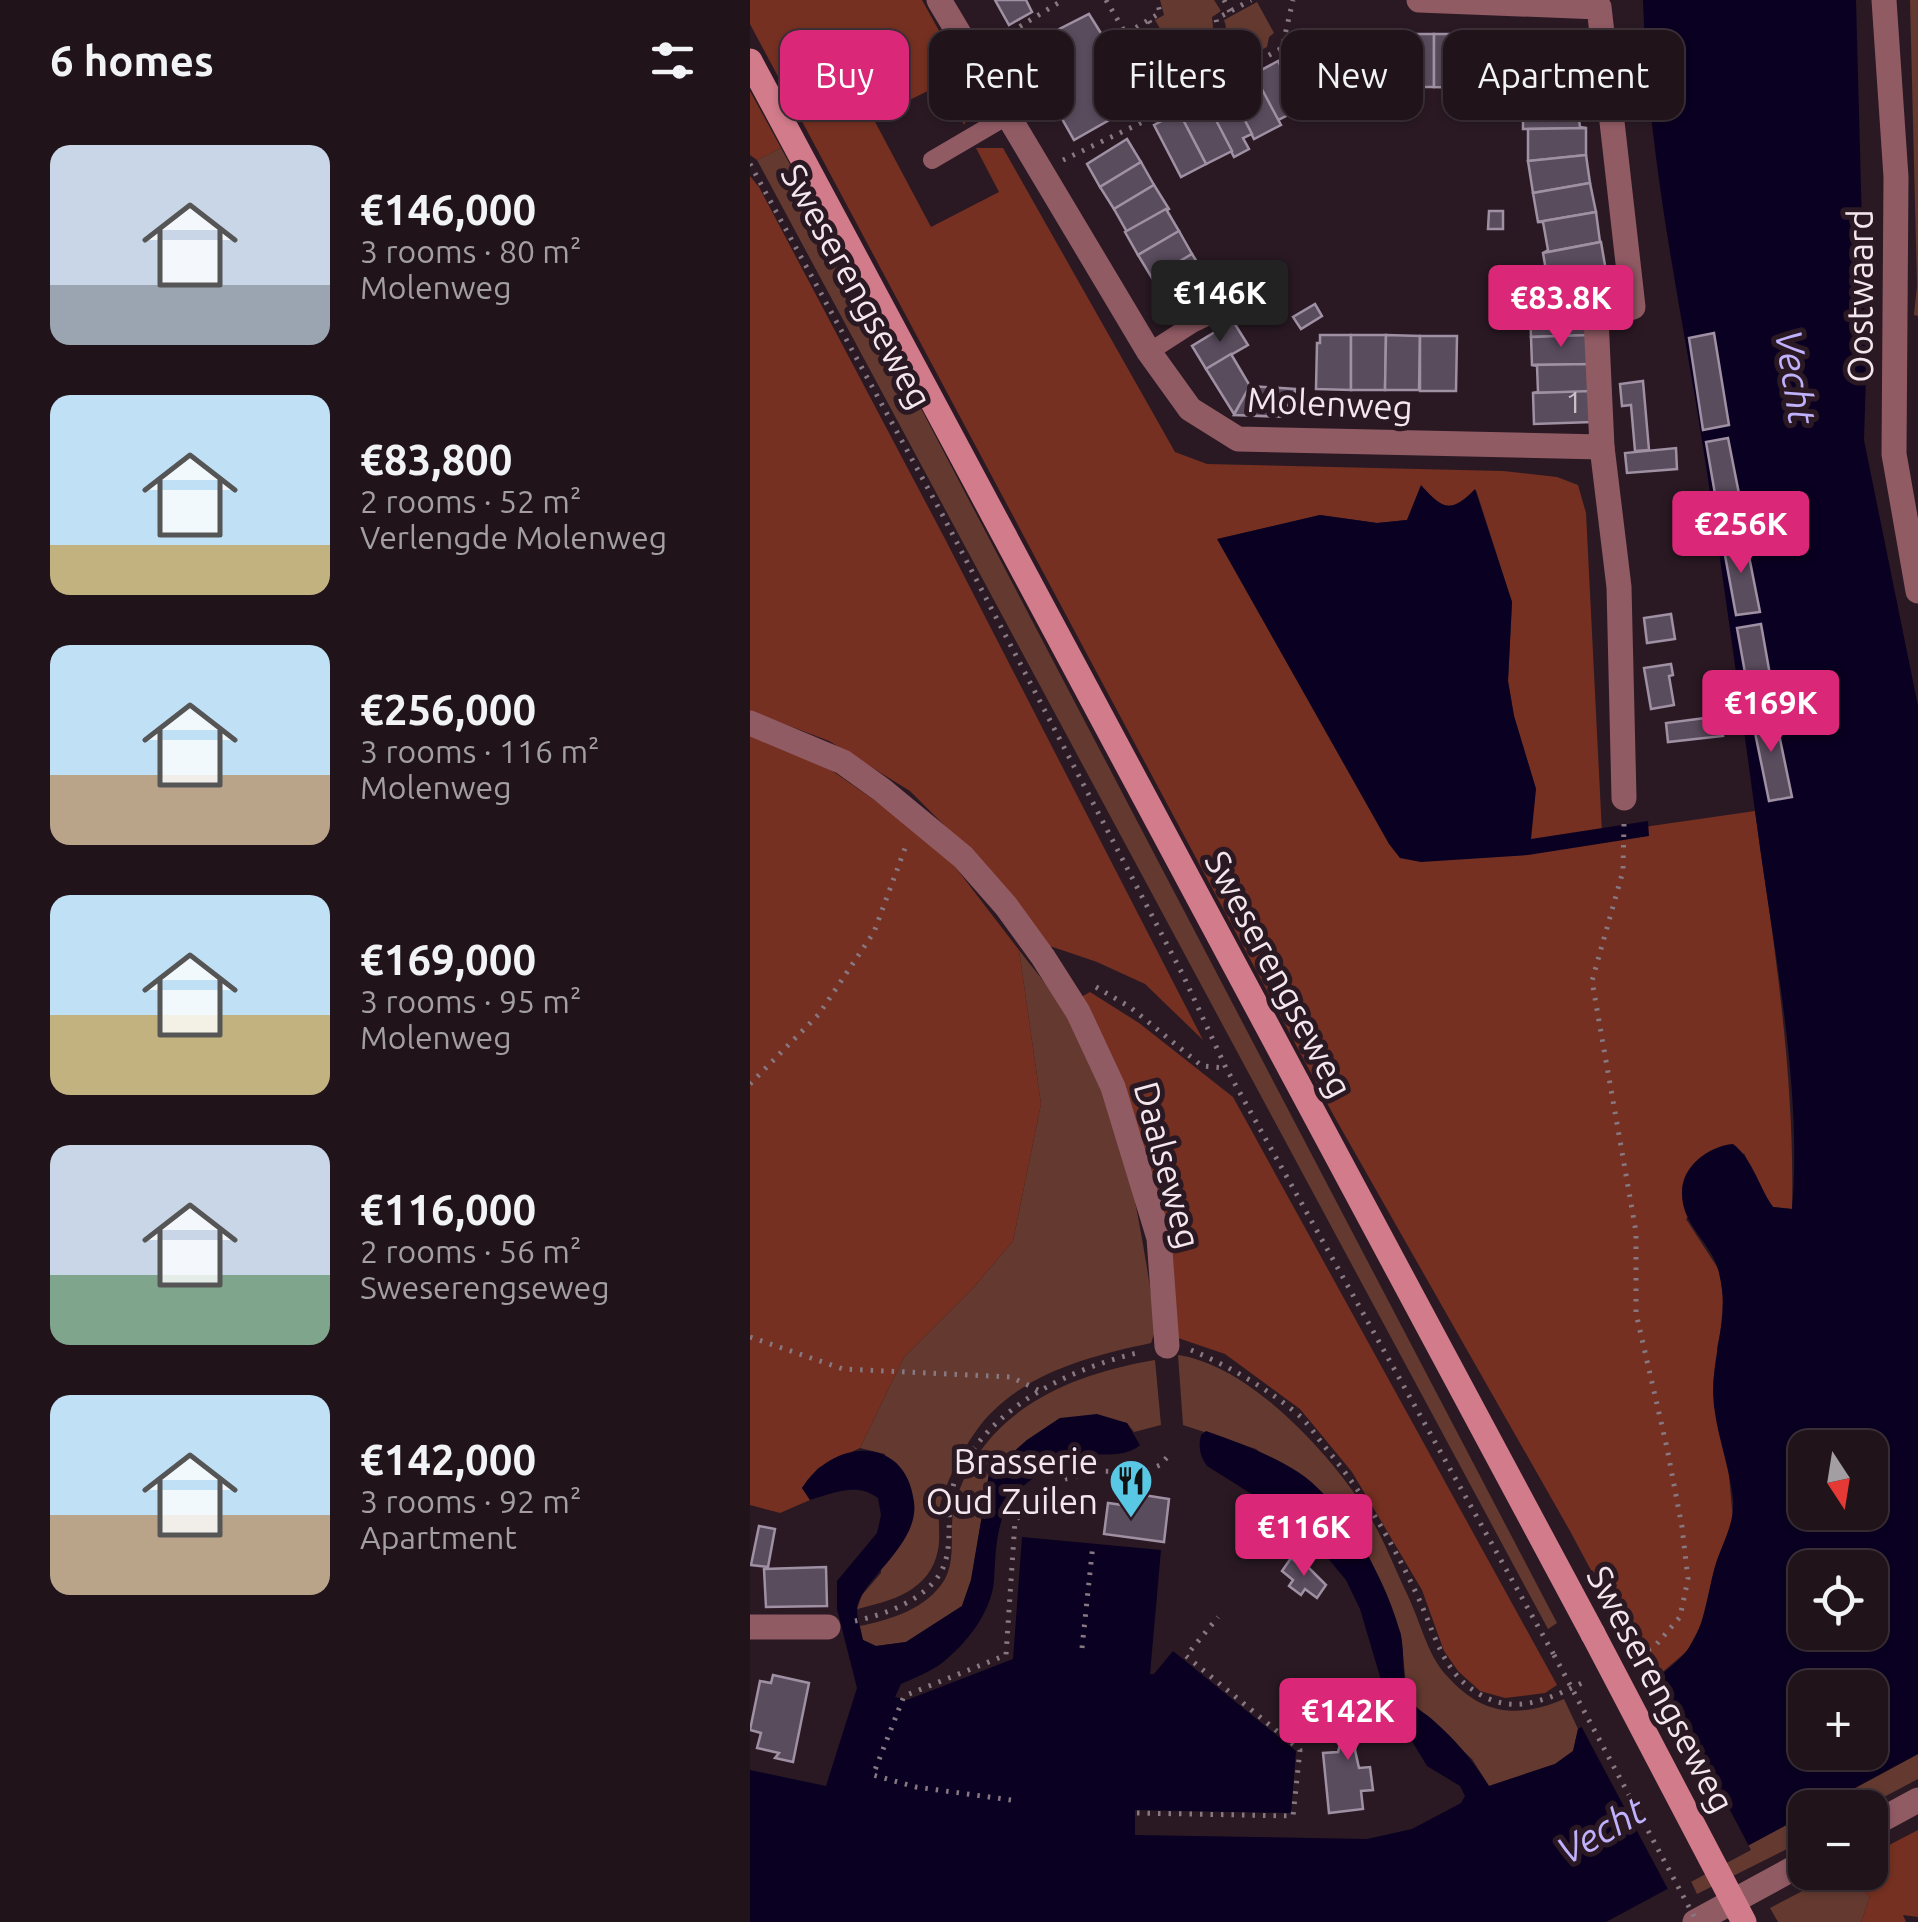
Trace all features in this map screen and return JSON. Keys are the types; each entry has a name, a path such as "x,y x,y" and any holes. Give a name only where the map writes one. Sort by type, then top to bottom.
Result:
{"main road":[{"name":"Sweserengseweg","path":"750,61 1744,1922"}],"street":[{"name":"Molenweg","path":"939,0 956,30"},
{"path":"1419,0 1598,7 1633,307 1596,318 1602,447 1619,587 1624,798"},
{"name":"Oostwaard","path":"1884,0 1896,177 1894,454 1918,591"},
{"name":"Molenweg","path":"1010,120 1149,352 1190,409 1238,439 1602,447"},
{"name":"Daalseweg","path":"750,723 843,762 963,858 1006,906 1078,1012 1113,1087 1159,1238 1168,1346"},
{"path":"750,1627 828,1626"},
{"path":"1888,1816 1918,1800"},
{"path":"1696,1922 1788,1871"}],"lane":[{"path":"932,160 1000,120"},
{"path":"1149,352 1194,323 1272,286"}],"path":[{"path":"1013,30 1063,0"},
{"path":"1106,0 1124,30"},
{"path":"1133,30 1160,13 1157,0"},
{"path":"1224,0 1230,12"},
{"path":"1219,30 1216,20 1251,0"},
{"path":"1261,60 1282,48 1293,0"},
{"path":"1149,20 1155,30"},
{"path":"1042,170 1145,120"},
{"name":"Sweserengseweg","path":"750,164 942,514 1183,975 1226,1068 1554,1655 1696,1922"},
{"path":"750,1084 819,1014 874,932 916,819"},
{"path":"1620,1664 1655,1646 1680,1617 1688,1579 1670,1464 1636,1313 1636,1232 1592,981 1625,853"},
{"path":"1086,982 1130,1007 1202,1066 1226,1068"},
{"path":"750,1337 843,1369 1012,1377 1039,1390"},
{"path":"866,1618 918,1596 932,1583 946,1561 948,1510 957,1476 992,1427 1039,1390 1077,1370 1180,1346 1224,1364 1302,1418 1381,1523 1419,1599 1444,1661 1468,1687 1494,1702 1530,1704 1602,1672"},
{"path":"1011,1800 916,1787 874,1774 904,1696 1006,1656 1015,1521 1034,1498 1065,1479 1100,1471 1143,1472 1160,1465 1171,1453"},
{"path":"1082,1648 1093,1544"},
{"path":"1137,1813 1293,1816 1300,1750 1186,1656 1218,1617"}],"shaded area":[{"path":"750,0 922,0 939,30 929,30 929,90 909,100 909,30 780,30 780,80 750,24"},
{"path":"1160,0 1214,0 1221,11 1212,17 1213,30 1161,30 1155,20 1164,15"},
{"path":"1910,0 1918,0 1918,316 1914,315 1917,286"},
{"path":"1257,2 1274,33 1261,50 1261,30 1226,30 1224,20"},
{"path":"750,91 781,148 757,160 750,155"},
{"path":"801,120 874,120 931,227 999,192 976,148 1003,148 1175,452 1207,464 1503,471 1557,477 1578,485 1586,513 1602,833 1755,811 1782,1009 1790,1109 1792,1209 1773,1207 1744,1153 1686,1219 1719,1270 1725,1310 1717,1348 1733,1519 1715,1567 1701,1625 1687,1651 1651,1682 1570,1531 1334,1116","holes":["1421,486 1442,504 1453,505 1476,490 1512,602 1508,681 1536,789 1400,858 1218,539 1320,515 1377,523 1407,520"]},
{"path":"781,148 1557,1623 1548,1629 757,160"},
{"path":"750,176 944,537 1203,1040 1145,984 1041,943 1001,882 910,791 829,741 750,711"},
{"path":"750,734 811,756 913,827 953,864 1019,950 1041,1104 1013,1241 973,1288 904,1357 860,1448 818,1468 802,1488 810,1500 780,1513 750,1505"},
{"path":"1019,950 1065,1011 1102,1084 1127,1164 1156,1328 1151,1343 1066,1366 1027,1385 992,1412 968,1443 944,1493 939,1510 938,1550 927,1575 895,1598 857,1609 862,1595 881,1573 885,1454 860,1448 904,1357 973,1288 1013,1241 1041,1104"},
{"path":"1090,992 1139,1023 1233,1097 1557,1685 1545,1693 1505,1698 1480,1691 1458,1671 1444,1651 1422,1590 1352,1472 1300,1409 1225,1354 1178,1338 1081,997"},
{"path":"1178,1355 1232,1375 1259,1394 1332,1464 1373,1522 1429,1648 1447,1676 1473,1699 1501,1710 1531,1709 1564,1699 1578,1729 1573,1751 1555,1764 1489,1786 1472,1759 1412,1703 1406,1685 1401,1634 1369,1557 1256,1449 1183,1425"},
{"path":"1155,1360 1161,1425 1134,1432 1127,1423 1060,1418 1027,1440 989,1474 971,1580 962,1606 906,1642 876,1646 863,1640 860,1626 919,1605 945,1579 951,1561 955,1503 968,1471 1007,1421 1060,1388"},
{"path":"1918,1754 1918,1779 1888,1795 1888,1790 1852,1790"},
{"path":"1788,1824 1788,1848 1697,1894 1689,1877"},
{"path":"1918,1830 1918,1917 1903,1915 1906,1922 1861,1922 1870,1897 1863,1890 1888,1890 1888,1846"},
{"path":"1804,1890 1863,1890 1870,1897 1861,1922 1778,1922 1770,1908"}],"water":[{"name":"Vecht","path":"1643,0 1856,0 1866,376 1864,440 1918,706 1918,1754 1851,1790 1788,1790 1788,1824 1606,1922 750,1922 750,1770 826,1786 857,1688 837,1609 837,1581 877,1533 881,1515 878,1498 854,1490 810,1500 802,1488 815,1471 849,1453 867,1451 897,1464 908,1480 914,1502 908,1533 860,1598 857,1609 863,1640 876,1646 906,1642 962,1606 971,1580 989,1474 1027,1440 1060,1418 1097,1414 1127,1423 1140,1445 1134,1449 1065,1462 1037,1476 1016,1494 1000,1525 992,1593 983,1616 951,1655 901,1684 895,1697 907,1700 1013,1659 1022,1537 1161,1550 1150,1674 1173,1651 1296,1751 1291,1813 1135,1810 1135,1835 1367,1839 1412,1829 1461,1803 1465,1796 1460,1786 1427,1766 1404,1728 1381,1680 1360,1609 1346,1580 1321,1550 1266,1503 1207,1466 1200,1447 1201,1435 1206,1431 1298,1472 1315,1485 1347,1522 1374,1566 1393,1611 1411,1701 1457,1743 1489,1786 1555,1764 1573,1751 1578,1729 1667,1670 1694,1639 1731,1523 1733,1498 1713,1393 1722,1288 1715,1262 1686,1215 1683,1183 1698,1159 1733,1144 1750,1165 1773,1207 1792,1209 1794,1122 1780,986 1713,511 1652,120 1684,120 1684,30 1644,30"},
{"path":"1421,485 1447,506 1460,502 1475,489 1512,602 1508,681 1536,789 1531,839 1648,821 1649,836 1528,855 1421,862 1400,858 1389,844 1217,539 1320,515 1377,523 1407,520"}],"pier":[{"path":"1656,1670 1751,1850 1670,1893 1579,1722"}],"building":[{"path":"995,0 1026,0 1032,12 1009,25"},
{"path":"1089,14 1099,30 1094,30 1094,120 1109,120 1074,140 1063,120 1074,120 1074,30 1057,30"},
{"path":"1423,34 1434,34 1434,87 1423,87"},
{"path":"1434,34 1443,34 1443,87 1434,87"},
{"path":"1278,61 1281,67 1278,120 1261,91 1261,70"},
{"path":"1261,87 1281,125 1254,139 1244,120 1261,120"},
{"path":"1164,120 1183,120 1206,164 1181,177 1154,125"},
{"path":"1183,120 1216,120 1232,151 1206,164"},
{"path":"1215,120 1245,120 1252,134 1243,138 1249,149 1234,157"},
{"path":"1523,120 1579,120 1580,127 1586,128 1523,129"},
{"path":"1586,128 1586,155 1528,161 1528,129"},
{"path":"1127,139 1141,162 1100,187 1087,164"},
{"path":"1586,155 1590,183 1533,193 1528,161"},
{"path":"1141,162 1154,185 1114,209 1100,187"},
{"path":"1590,183 1596,212 1538,222 1533,193"},
{"path":"1154,185 1169,209 1127,232 1114,209"},
{"path":"1166,209 1179,231 1138,255 1125,232"},
{"path":"1489,211 1503,211 1503,229 1488,229"},
{"path":"1596,212 1600,242 1543,253 1548,250 1543,222 1538,222"},
{"path":"1179,231 1192,254 1152,278 1138,255"},
{"path":"1601,242 1606,271 1548,282 1543,253"},
{"path":"1192,254 1206,276 1165,301 1152,278"},
{"path":"1605,271 1610,302 1552,308 1548,282"},
{"path":"1206,276 1220,299 1180,324 1165,301"},
{"path":"1315,304 1322,316 1301,329 1293,317"},
{"path":"1588,306 1589,335 1531,337 1530,309"},
{"path":"1233,321 1248,345 1206,369 1192,346"},
{"path":"1714,333 1729,425 1703,430 1689,338"},
{"path":"1320,335 1351,335 1351,390 1316,389"},
{"path":"1351,335 1386,335 1385,390 1351,390"},
{"path":"1386,335 1420,336 1419,390 1385,390"},
{"path":"1589,335 1590,364 1532,365 1531,337"},
{"path":"1420,336 1457,336 1456,391 1420,391"},
{"path":"1231,354 1250,386 1234,414 1206,369"},
{"path":"1590,364 1591,392 1533,393 1538,392 1537,366 1532,365"},
{"path":"1643,381 1649,450 1635,451 1631,405 1622,406 1620,384"},
{"path":"1250,386 1295,389 1294,407 1288,406 1288,417 1234,415"},
{"path":"1591,391 1592,422 1534,424 1533,393"},
{"path":"1728,438 1744,519 1720,523 1706,442"},
{"path":"1676,448 1677,469 1627,473 1625,453"},
{"path":"1745,536 1760,612 1736,615 1722,539"},
{"path":"1671,614 1675,639 1647,643 1644,618"},
{"path":"1761,624 1773,692 1749,695 1737,628"},
{"path":"1671,664 1674,705 1651,709 1644,668"},
{"path":"1774,710 1792,797 1769,801 1751,713"},
{"path":"1721,716 1723,736 1668,742 1666,723"},
{"path":"1131,1493 1169,1499 1164,1542 1104,1534 1108,1503 1130,1506"},
{"path":"759,1526 775,1529 768,1567 751,1565"},
{"path":"1291,1558 1303,1567 1305,1564 1326,1585 1317,1598 1305,1589 1301,1595 1289,1586 1293,1580 1282,1571"},
{"path":"826,1567 827,1606 766,1607 764,1569"},
{"path":"773,1675 809,1683 793,1762 775,1758 779,1753 757,1748 761,1733 750,1730 760,1681 771,1683"},
{"path":"1354,1700 1377,1718 1358,1740 1355,1750 1359,1768 1370,1767 1373,1790 1361,1791 1363,1809 1329,1813 1323,1753 1338,1752 1344,1729 1336,1723"}],"place":[{"name":"Brasserie Oud Zuilen","path":"1131,1519"}]}
